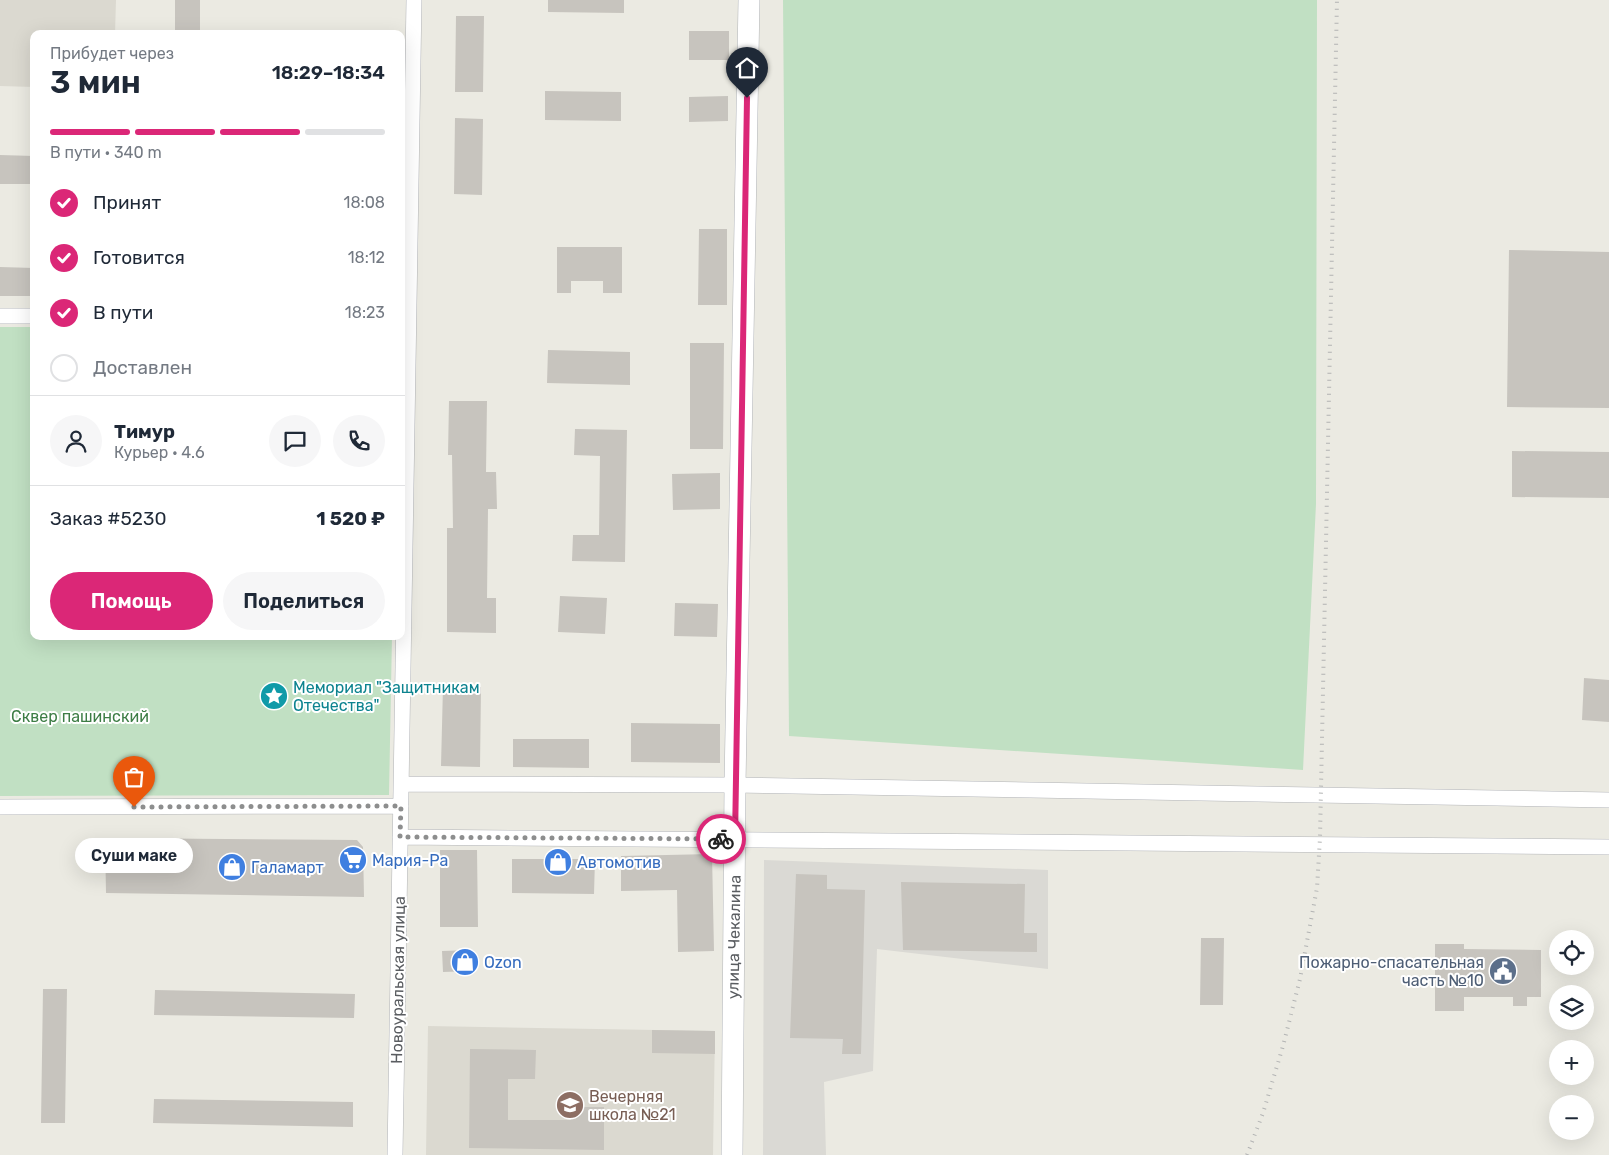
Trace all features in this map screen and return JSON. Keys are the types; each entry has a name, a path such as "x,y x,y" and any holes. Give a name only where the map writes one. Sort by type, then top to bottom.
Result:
{"main road":[{"name":"улица Чекалина","path":"732,1155 735,840 749,0"}],"street":[{"name":"Новоуральская улица","path":"405,321 414,0"},
{"path":"0,316 30,316"},
{"name":"Новоуральская улица","path":"396,1155 403,640"},
{"path":"402,784 736,785 1609,800"},
{"path":"0,808 401,806"},
{"path":"400,837 1609,847"}],"shaded area":[{"path":"0,0 116,0 115,30 30,30 30,87 0,86"},
{"path":"764,860 1048,870 1048,969 877,949 873,1071 824,1082 826,1155 763,1155"},
{"name":"Вечерняя школа №21","path":"428,1026 715,1031 713,1155 426,1155"}],"green space":[{"path":"783,0 1317,0 1316,504 1303,770 789,736"},
{"name":"Сквер пашинский","path":"0,327 30,327 30,640 392,640 389,795 0,796"}],"building":[{"path":"175,0 200,0 200,30 175,30"},
{"path":"548,0 624,0 624,13 548,12"},
{"path":"456,16 484,16 483,92 455,92"},
{"path":"689,31 729,31 729,60 689,60"},
{"path":"545,91 621,92 621,121 545,120"},
{"path":"728,96 728,121 689,122 689,97"},
{"path":"455,118 483,119 482,195 454,194"},
{"path":"0,155 30,156 30,184 0,184"},
{"path":"699,229 727,229 727,305 698,305"},
{"path":"557,247 622,247 622,293 603,293 603,281 571,281 571,293 557,293"},
{"path":"1509,250 1609,252 1609,408 1507,407"},
{"path":"0,267 30,268 30,296 0,296"},
{"path":"690,343 724,343 723,449 690,449"},
{"path":"548,350 630,352 630,385 547,383"},
{"path":"449,401 487,401 486,472 496,472 497,509 488,509 487,598 496,598 496,633 447,632 447,528 453,528 452,455 448,455"},
{"path":"575,429 627,430 625,562 572,561 573,535 599,535 600,456 574,455"},
{"path":"1512,451 1609,452 1609,498 1512,497"},
{"path":"720,473 720,509 673,510 672,474"},
{"path":"560,596 607,598 605,634 558,632"},
{"path":"675,603 718,604 717,637 674,636"},
{"path":"1584,678 1609,680 1609,722 1582,720"},
{"path":"443,686 481,687 480,767 441,766"},
{"path":"631,723 720,724 720,763 631,762"},
{"path":"513,739 589,739 589,768 513,767"},
{"path":"105,838 357,840 363,847 364,897 106,893"},
{"path":"440,850 477,850 478,927 440,927"},
{"path":"712,854 714,951 678,952 677,890 621,891 621,856"},
{"path":"512,859 595,859 594,894 512,893"},
{"path":"796,874 827,875 827,889 865,890 861,1054 842,1054 843,1039 790,1038"},
{"path":"901,882 1025,884 1024,933 1037,933 1037,952 903,950"},
{"path":"1201,938 1224,938 1223,1005 1200,1005"},
{"name":"Пожарно-спасательная часть №10","path":"1435,944 1464,944 1464,949 1541,950 1541,997 1527,997 1527,1006 1513,1006 1513,997 1464,997 1464,1011 1435,1011"},
{"path":"471,950 472,971 443,972 442,951"},
{"path":"43,989 67,989 65,1123 41,1123"},
{"path":"155,990 355,994 354,1018 154,1015"},
{"path":"652,1030 715,1031 715,1054 652,1053"},
{"path":"470,1049 536,1050 535,1079 508,1079 508,1120 571,1120 571,1107 604,1107 604,1150 469,1148"},
{"path":"154,1099 353,1102 353,1127 153,1123"}],"railway":[{"path":"1247,1155 1263,1113 1283,1046 1300,979 1317,888 1320,838 1337,0"}],"way so far":[{"path":"134,807 401,806 400,837 721,839"}],"place":[{"name":"Мемориал \"Защитникам Отечества\"","path":"274,696"},
{"name":"Суши маке","path":"134,807"},
{"name":"Мария-Ра","path":"353,860"},
{"name":"Автомотив","path":"558,862"},
{"name":"Галамарт","path":"232,867"},
{"name":"Ozon","path":"465,962"},
{"name":"Пожарно-спасательная часть №10","path":"1503,971"},
{"name":"Вечерняя школа №21","path":"570,1105"}],"route":[{"path":"721,839 735,840 747,98"}]}
